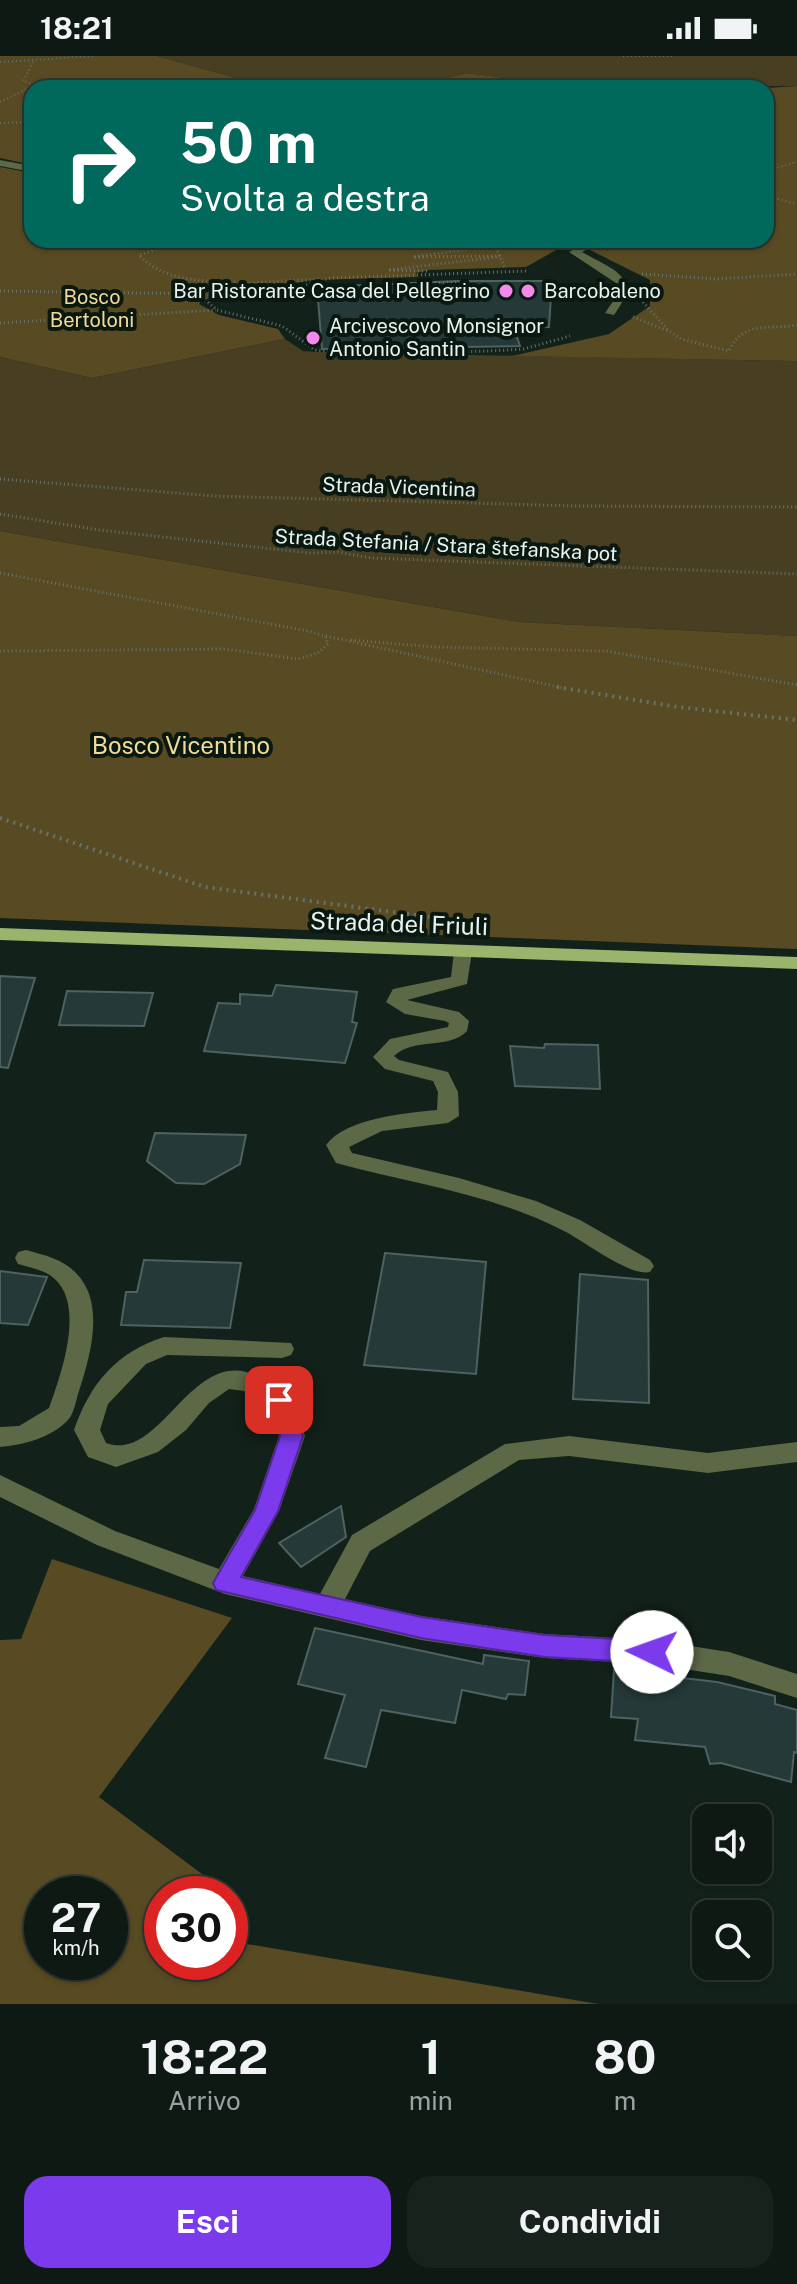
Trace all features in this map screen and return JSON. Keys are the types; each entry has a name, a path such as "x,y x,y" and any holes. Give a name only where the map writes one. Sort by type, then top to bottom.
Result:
{"main road":[{"name":"Strada del Friuli","path":"0,934 797,963"}],"street":[{"path":"0,163 24,168"},
{"path":"582,248 574,252 620,278 623,295 612,311"},
{"path":"463,952 460,980 400,993 396,1002 404,1009 449,1013 459,1021 457,1031 444,1036 401,1041 388,1047 383,1057 392,1065 441,1077 448,1092 448,1116 386,1123 355,1132 337,1145 344,1158 406,1171 530,1207 642,1266"},
{"path":"0,1437 24,1435 59,1414 78,1350 82,1321 76,1290 58,1269 26,1258"},
{"path":"225,1583 266,1511 292,1436 279,1400 249,1382 225,1380 200,1397 177,1423 149,1445 116,1457 97,1450 87,1430 97,1400 137,1358 164,1346 282,1349"},
{"path":"328,1605 361,1543 514,1451 569,1446 708,1463 797,1452"},
{"path":"0,1485 106,1538 225,1583 421,1628 545,1646 652,1652 729,1664 797,1686"}],"path":[{"path":"0,62 94,56"},
{"path":"623,56 674,56"},
{"path":"24,81 34,60"},
{"path":"0,102 24,90"},
{"path":"0,123 24,122"},
{"path":"774,169 797,162"},
{"path":"774,198 797,204"},
{"path":"161,248 139,255 146,266 179,277 269,284 330,278 527,271"},
{"path":"474,248 413,257 500,256"},
{"path":"496,248 505,268"},
{"path":"427,271 388,270 500,256"},
{"path":"620,278 647,273 716,279 797,274"},
{"path":"0,291 112,295 162,292 214,297 236,292 293,289 330,278"},
{"path":"230,287 239,282"},
{"path":"402,288 459,285 419,283"},
{"path":"623,295 658,312 671,332"},
{"path":"214,297 208,302 217,310"},
{"path":"0,323 217,310 282,326 315,350 360,354 524,349 570,336"},
{"path":"612,311 705,347 729,351 733,337 746,328 784,329 797,325"},
{"name":"Strada Vicentina","path":"0,479 214,496 578,506 797,507"},
{"name":"Strada Stefania / Stara štefanska pot","path":"0,514 99,530 310,553 338,552 371,558 797,574"},
{"path":"0,573 325,636 416,659 604,697 797,720"},
{"path":"0,651 225,649 298,659 318,653 328,644 325,636"},
{"path":"334,638 434,647 606,651 797,685"},
{"path":"0,818 205,887 484,924"}],"shaded area":[{"path":"157,56 797,56 797,86 774,86 774,80 522,80 466,73 440,80 243,80"},
{"path":"285,339 303,351 316,352 797,361 797,636 519,622 0,531 0,357 92,378"}],"green space":[{"path":"0,56 157,56 243,80 24,80 24,163 0,158"},
{"path":"466,73 522,80 440,80"},
{"name":"Bosco Bertoloni","path":"797,86 797,361 512,356 609,334 650,306 650,280 586,248 774,248 774,87"},
{"name":"Bosco Bertoloni","path":"0,167 24,172 24,248 560,248 526,267 429,270 416,273 417,277 312,280 202,300 199,304 219,315 278,329 285,339 92,378 0,357"},
{"name":"Bosco Vicentino","path":"0,531 519,622 797,636 797,949 0,918"},
{"path":"52,1559 232,1618 99,1797 205,1876 144,1876 144,1980 248,1980 248,1944 598,2004 0,2004 0,1640 21,1639"}],"building":[{"path":"552,281 549,327 514,328 520,346 322,349 317,287"},
{"path":"0,976 35,978 8,1068 0,1067"},
{"path":"276,985 357,992 352,1022 357,1023 345,1063 204,1051 218,1003 240,1004 240,994 272,996"},
{"path":"67,991 153,993 144,1026 59,1025"},
{"path":"545,1044 598,1045 600,1089 515,1086 510,1046 544,1048"},
{"path":"155,1133 246,1135 240,1164 204,1184 176,1183 147,1161"},
{"path":"385,1253 486,1262 476,1374 364,1365"},
{"path":"144,1260 241,1263 230,1328 121,1325 126,1292 137,1292"},
{"path":"0,1271 47,1277 28,1325 0,1323"},
{"path":"580,1274 648,1280 649,1403 573,1399"},
{"path":"341,1506 346,1537 301,1567 279,1543"},
{"path":"315,1628 483,1664 484,1655 529,1661 525,1695 508,1694 506,1699 462,1690 455,1723 381,1710 366,1767 325,1758 345,1695 298,1684"},
{"path":"614,1670 717,1682 775,1696 775,1704 797,1710 797,1753 794,1752 791,1782 721,1763 710,1764 705,1747 635,1740 638,1719 611,1717"}],"place":[{"name":"Bar Ristorante Casa del Pellegrino","path":"506,291"},
{"name":"Barcobaleno","path":"528,291"},
{"name":"Arcivescovo Monsignor Antonio Santin","path":"313,338"}],"route":[{"path":"279,1400 292,1436 266,1511 225,1583 421,1628 545,1646 652,1652"}]}
